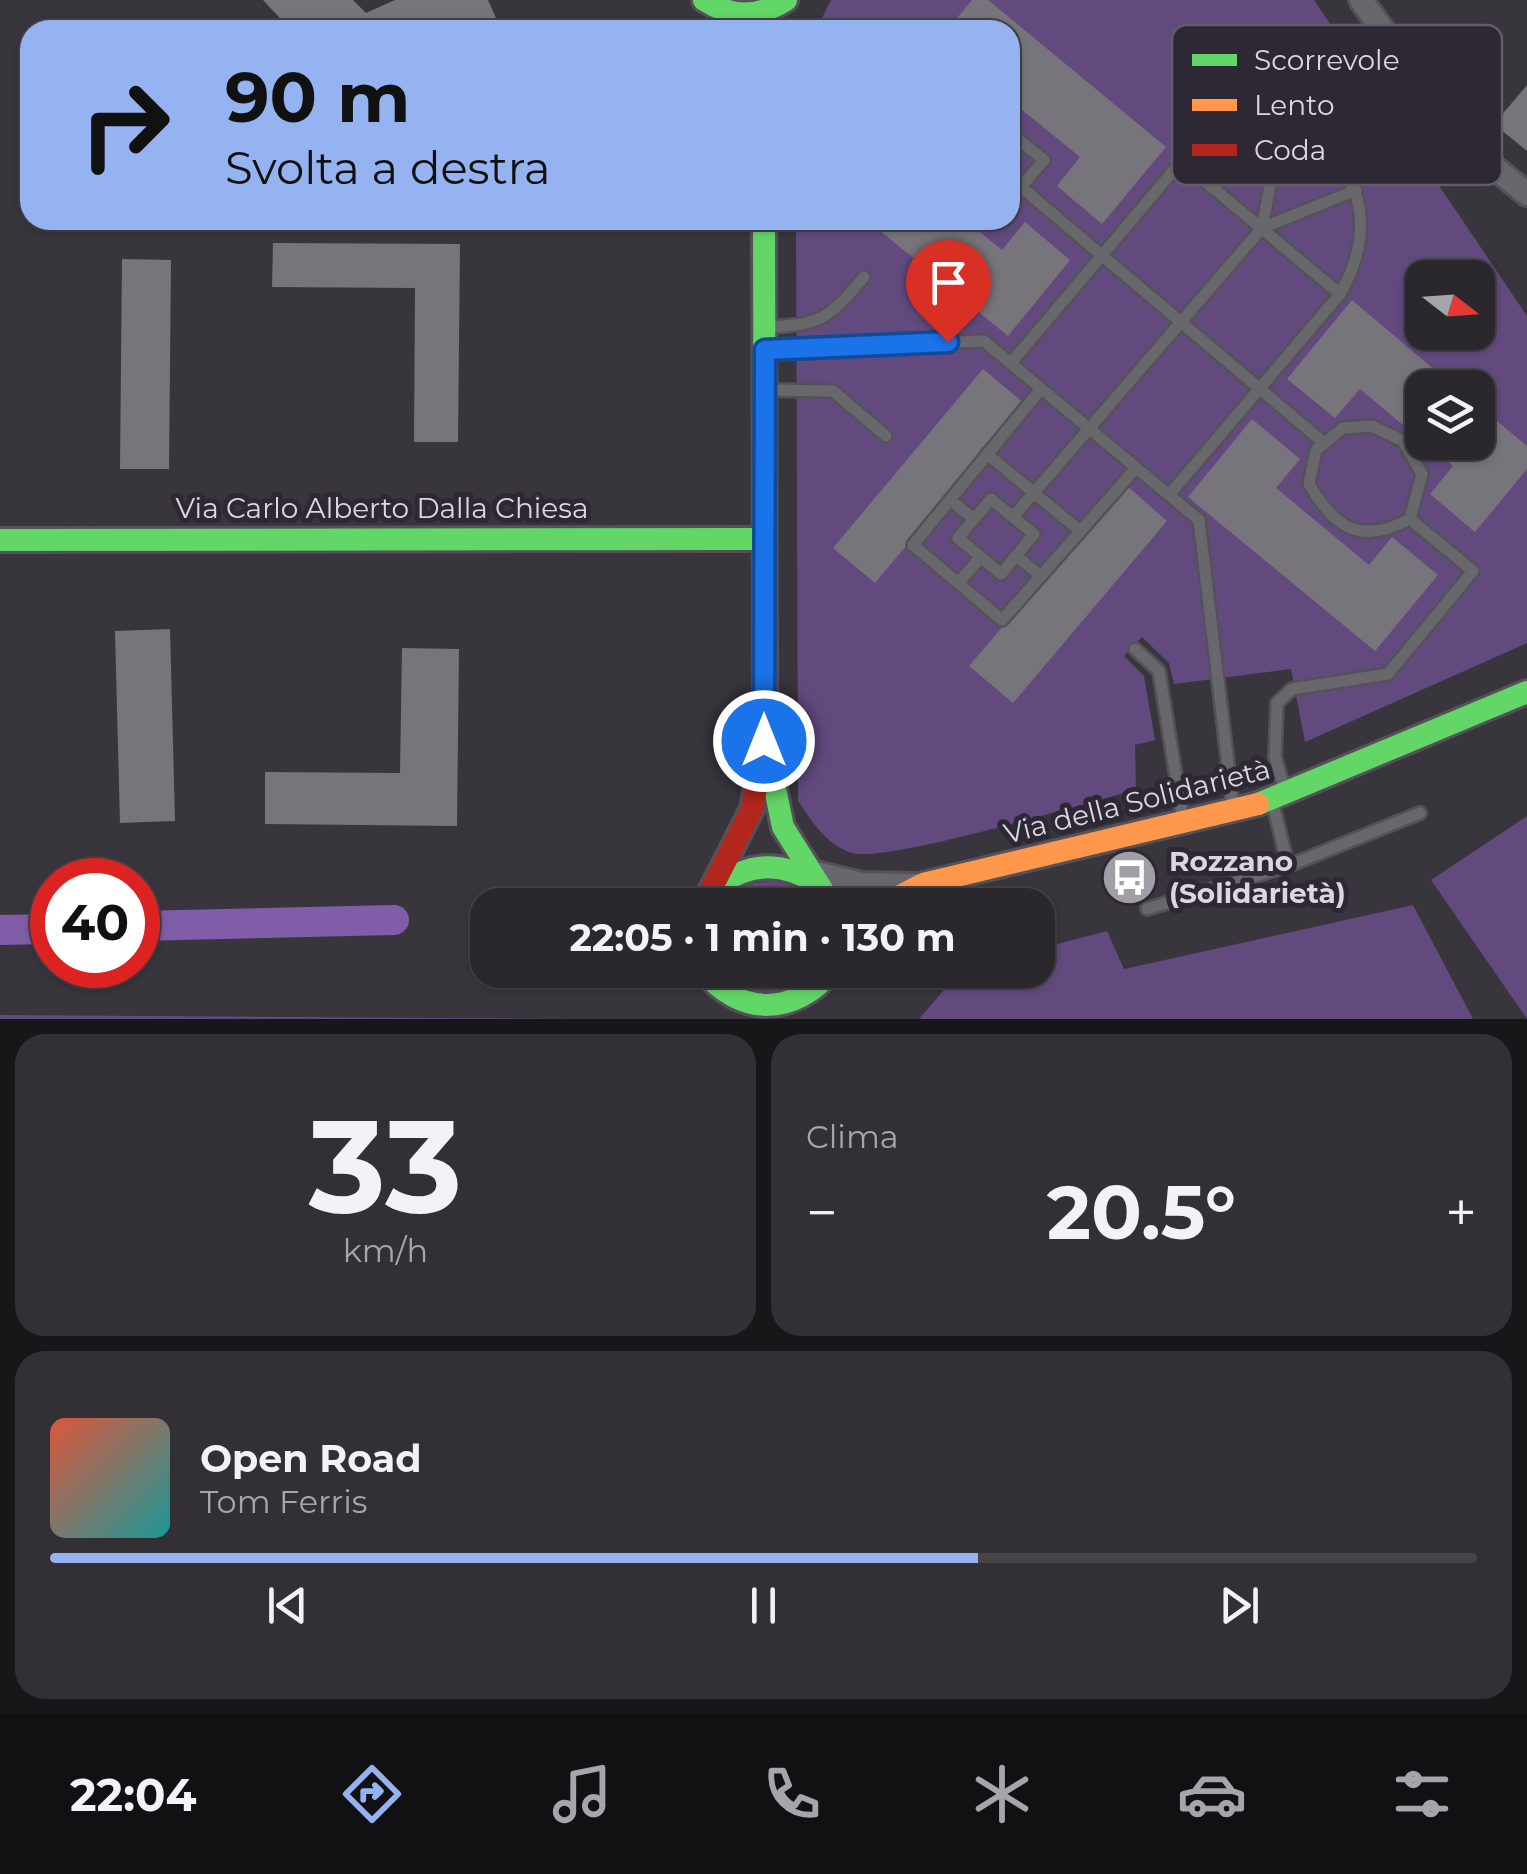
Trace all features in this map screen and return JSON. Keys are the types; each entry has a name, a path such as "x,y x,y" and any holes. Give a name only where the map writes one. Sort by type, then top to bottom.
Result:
{"street":[{"path":"708,3 746,16 765,12 786,0"},
{"path":"1362,0 1380,25"},
{"path":"1502,174 1527,194"},
{"path":"712,888 752,809 764,741 764,230"},
{"name":"Via Carlo Alberto Dalla Chiesa","path":"0,540 764,539"},
{"name":"Via della Solidarietà","path":"782,866 876,886 923,884 1184,824 1279,798 1527,692"},
{"path":"764,741 784,827 821,888"},
{"path":"720,888 738,871 758,866 782,866 808,877 818,888"},
{"name":"Via della Solidarietà","path":"916,888 923,884"},
{"path":"717,988 749,1012 780,1009 813,994"},
{"path":"796,1019 818,988"}],"lane":[{"path":"1020,141 1044,160 1021,187 1100,258 1324,443"},
{"path":"1011,363 1172,174"},
{"path":"1210,185 1340,294"},
{"path":"1262,228 1270,185"},
{"path":"1169,495 1340,294 1352,273 1363,231 1352,185"},
{"path":"1012,517 1262,228 1356,190"},
{"path":"765,338 832,315 864,277"},
{"path":"765,338 984,341 1199,520 1233,812"},
{"path":"1041,388 913,545 958,583 1002,620 1136,468"},
{"path":"764,390 833,391 886,436"},
{"path":"1372,426 1403,441 1422,474 1410,519 1391,529 1358,533 1326,514 1308,484 1316,450 1343,428 1372,426"},
{"path":"987,454 1080,531"},
{"path":"991,499 1012,517 1034,534 1001,574 958,538 991,499"},
{"path":"950,500 974,519"},
{"path":"1288,866 1276,757 1277,703 1292,689 1388,674 1474,572 1410,519"},
{"path":"958,583 981,556"},
{"path":"1016,556 1041,576"},
{"path":"1135,649 1159,670 1184,824"},
{"path":"1147,909 1288,866 1420,813"}],"shaded area":[{"path":"831,0 1314,0 1331,25 1172,25 1172,185 1439,185 1489,260 1405,260 1405,350 1495,350 1495,269 1527,316 1527,643 1305,742 1291,669 1174,684 1169,663 1142,637 1124,656 1144,676 1155,740 1135,745 1136,790 989,830 872,854 843,849 814,824 798,801 796,230 1020,230 1020,20 821,20"},
{"path":"1527,816 1527,1019 1431,880"},
{"path":"778,880 796,888 739,888"},
{"path":"1413,905 1473,1019 919,1019 946,988 1055,988 1055,945 1107,931 1124,969"},
{"path":"0,1015 576,1019 0,1019"}],"building":[{"path":"263,0 353,0 366,13 395,0 488,0 496,18 491,20 282,20"},
{"path":"972,0 988,0 1012,20 955,20"},
{"path":"1020,26 1166,147 1102,224 1057,186 1080,157 1020,108"},
{"path":"1527,85 1527,151 1502,131 1502,115"},
{"path":"1025,222 1070,260 1008,336 879,230 977,230 1002,250"},
{"path":"273,243 460,244 458,442 414,442 415,288 272,287"},
{"path":"122,259 171,260 169,469 120,469"},
{"path":"1352,300 1405,345 1405,350 1411,350 1435,370 1405,370 1405,427 1360,389 1335,418 1287,379"},
{"path":"983,369 1025,404 875,583 833,548"},
{"path":"1252,419 1300,459 1276,488 1369,565 1392,537 1438,575 1375,651 1188,497"},
{"path":"1495,419 1527,446 1527,469 1475,532 1430,494 1453,466 1446,460 1495,460"},
{"path":"1125,484 1167,521 1013,703 969,666"},
{"path":"170,629 175,821 120,823 115,631"},
{"path":"402,648 459,649 457,826 265,824 265,772 400,773"},
{"path":"1127,878 1129,886 1111,889 1109,881"}],"waterway":[{"path":"160,925 394,920"},
{"path":"0,930 30,929"}],"traffic: fast":[{"path":"704,0 745,14 786,0"},
{"path":"764,230 765,641"},
{"path":"0,540 763,539"},
{"path":"1258,804 1527,692"},
{"path":"769,760 783,827 821,888"},
{"path":"715,888 738,874 763,868 788,870 814,882"},
{"path":"722,988 750,1003 768,1005 785,1003 813,988"}],"traffic: slow":[{"path":"915,888 1258,804"}],"traffic: jam":[{"path":"712,888 752,809 765,741 765,641"}],"place":[{"name":"Rozzano (Solidarietà)","path":"1130,877"}],"route":[{"path":"764,741 765,350 948,342"}]}
